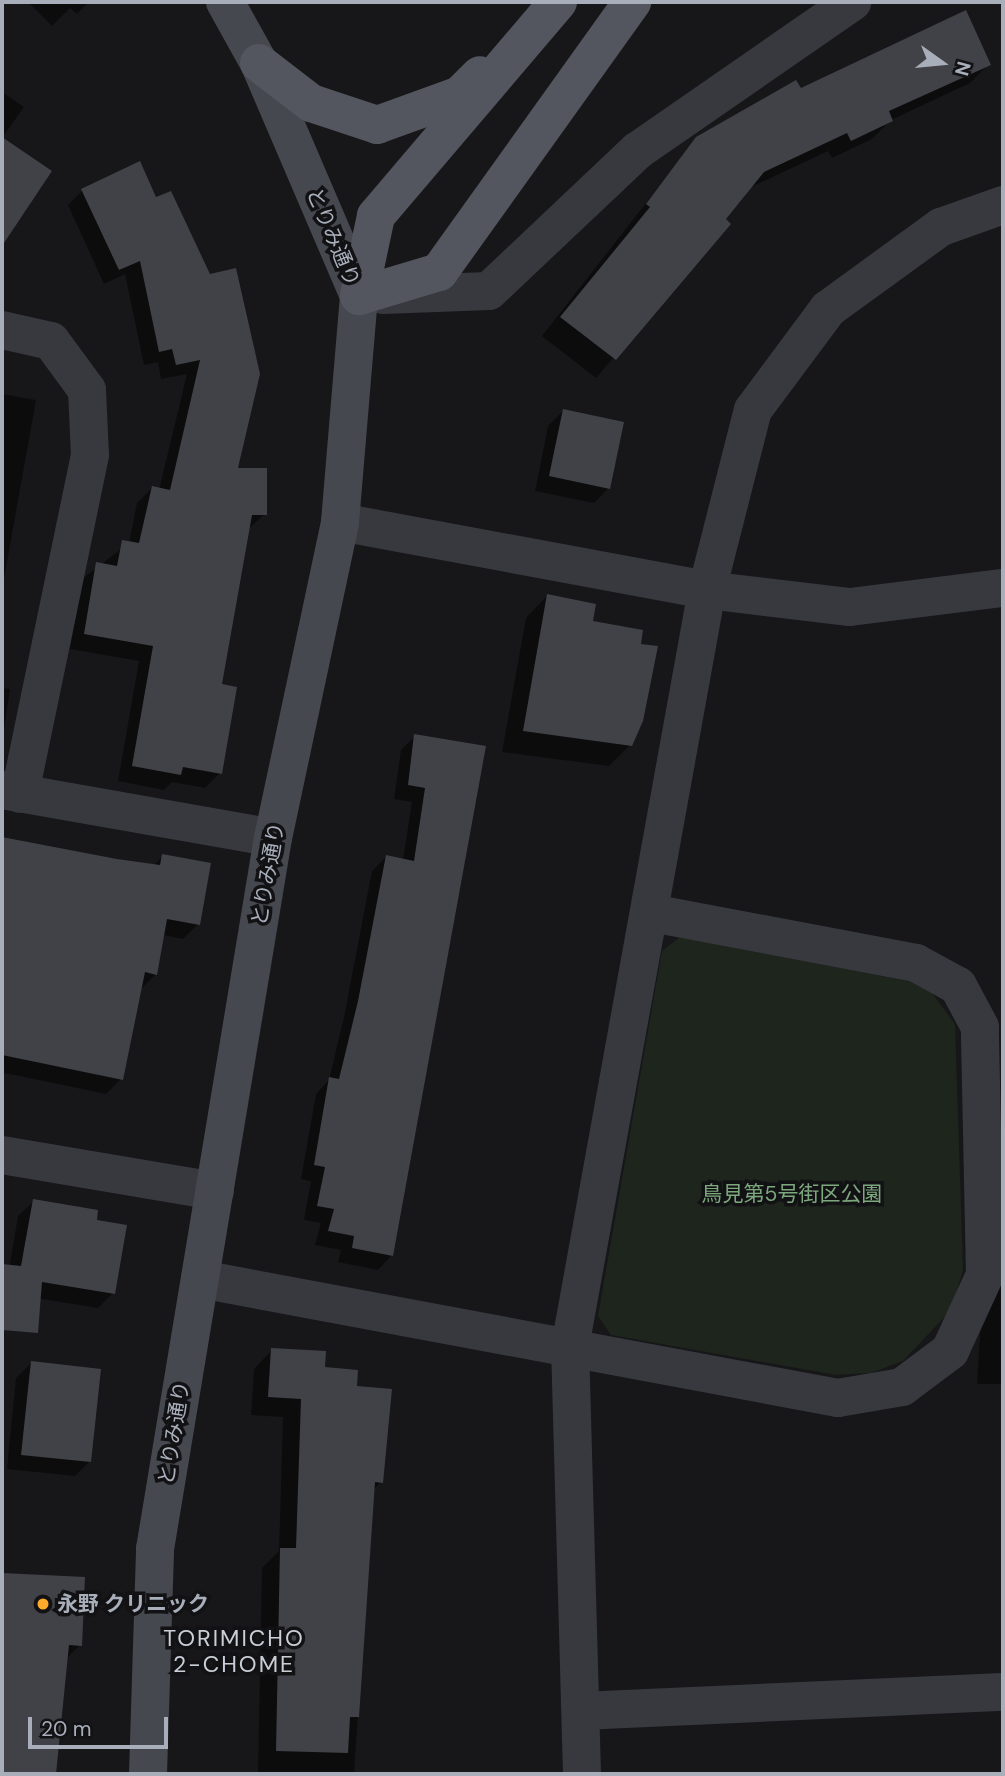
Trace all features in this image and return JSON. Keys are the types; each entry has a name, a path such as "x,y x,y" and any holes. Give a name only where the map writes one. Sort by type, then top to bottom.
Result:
{"main road":[{"path":"259,63 311,103 377,125 460,94 558,2"},
{"path":"558,2 376,216 359,296 439,272 632,2"}],"street":[{"name":"とりみ通り","path":"148,1774 155,1549 273,838 340,522 359,296 259,63 225,2"},
{"path":"359,296 489,291 637,150 852,2"},
{"path":"582,1774 570,1348 651,913 707,590 753,410 828,309 941,227 1003,205"},
{"path":"2,330 51,341 87,390 90,455 11,792 273,838"},
{"path":"340,522 707,590 850,607 1003,588"},
{"path":"200,1279 838,1398 902,1387 950,1351 985,1275 993,1158 981,1027 958,986 916,963 651,913"},
{"path":"2,1155 215,1191"},
{"path":"581,1711 1003,1692"}],"green space":[{"name":"鳥見第5号街区公園","path":"680,937 912,982 932,993 955,1024 963,1270 951,1310 903,1361 871,1373 836,1375 611,1335 598,1316 662,951"}],"building":[{"path":"966,10 991,65 889,111 893,121 851,141 847,133 764,172 726,219 731,224 616,360 560,317 650,207 646,204 696,137 796,80 801,88"},
{"path":"2,137 52,171 2,246"},
{"path":"140,161 156,197 171,191 210,274 236,268 260,374 238,468 267,468 267,515 252,515 222,684 237,687 222,774 183,767 181,775 132,766 153,646 84,634 96,562 117,566 122,540 139,543 152,486 170,490 200,360 176,365 172,349 159,352 140,261 119,270 81,189"},
{"path":"563,409 624,422 610,489 549,476"},
{"path":"547,594 596,604 593,621 643,630 641,644 658,646 643,721 632,746 523,731"},
{"path":"414,734 486,746 393,1256 352,1248 354,1236 328,1231 334,1209 317,1206 325,1167 314,1165 329,1077 339,1079 358,1001 386,855 414,861 425,788 408,785"},
{"path":"2,837 160,865 162,854 211,863 200,925 167,919 157,975 145,972 123,1080 2,1055"},
{"path":"33,1199 98,1210 97,1220 127,1225 115,1294 42,1282 38,1333 2,1330 2,1264 21,1266"},
{"path":"271,1348 326,1351 325,1367 358,1370 357,1386 392,1389 383,1483 375,1482 359,1717 350,1717 348,1753 276,1751 280,1548 296,1548 301,1399 268,1397"},
{"path":"31,1361 101,1369 91,1462 21,1455"},
{"path":"2,1573 85,1577 82,1646 69,1645 56,1774 2,1774"}],"place":[{"name":"永野 クリニック","path":"43,1604"}],"district":[{"name":"TORIMICHO 2-CHOME","path":"234,1651"}]}
